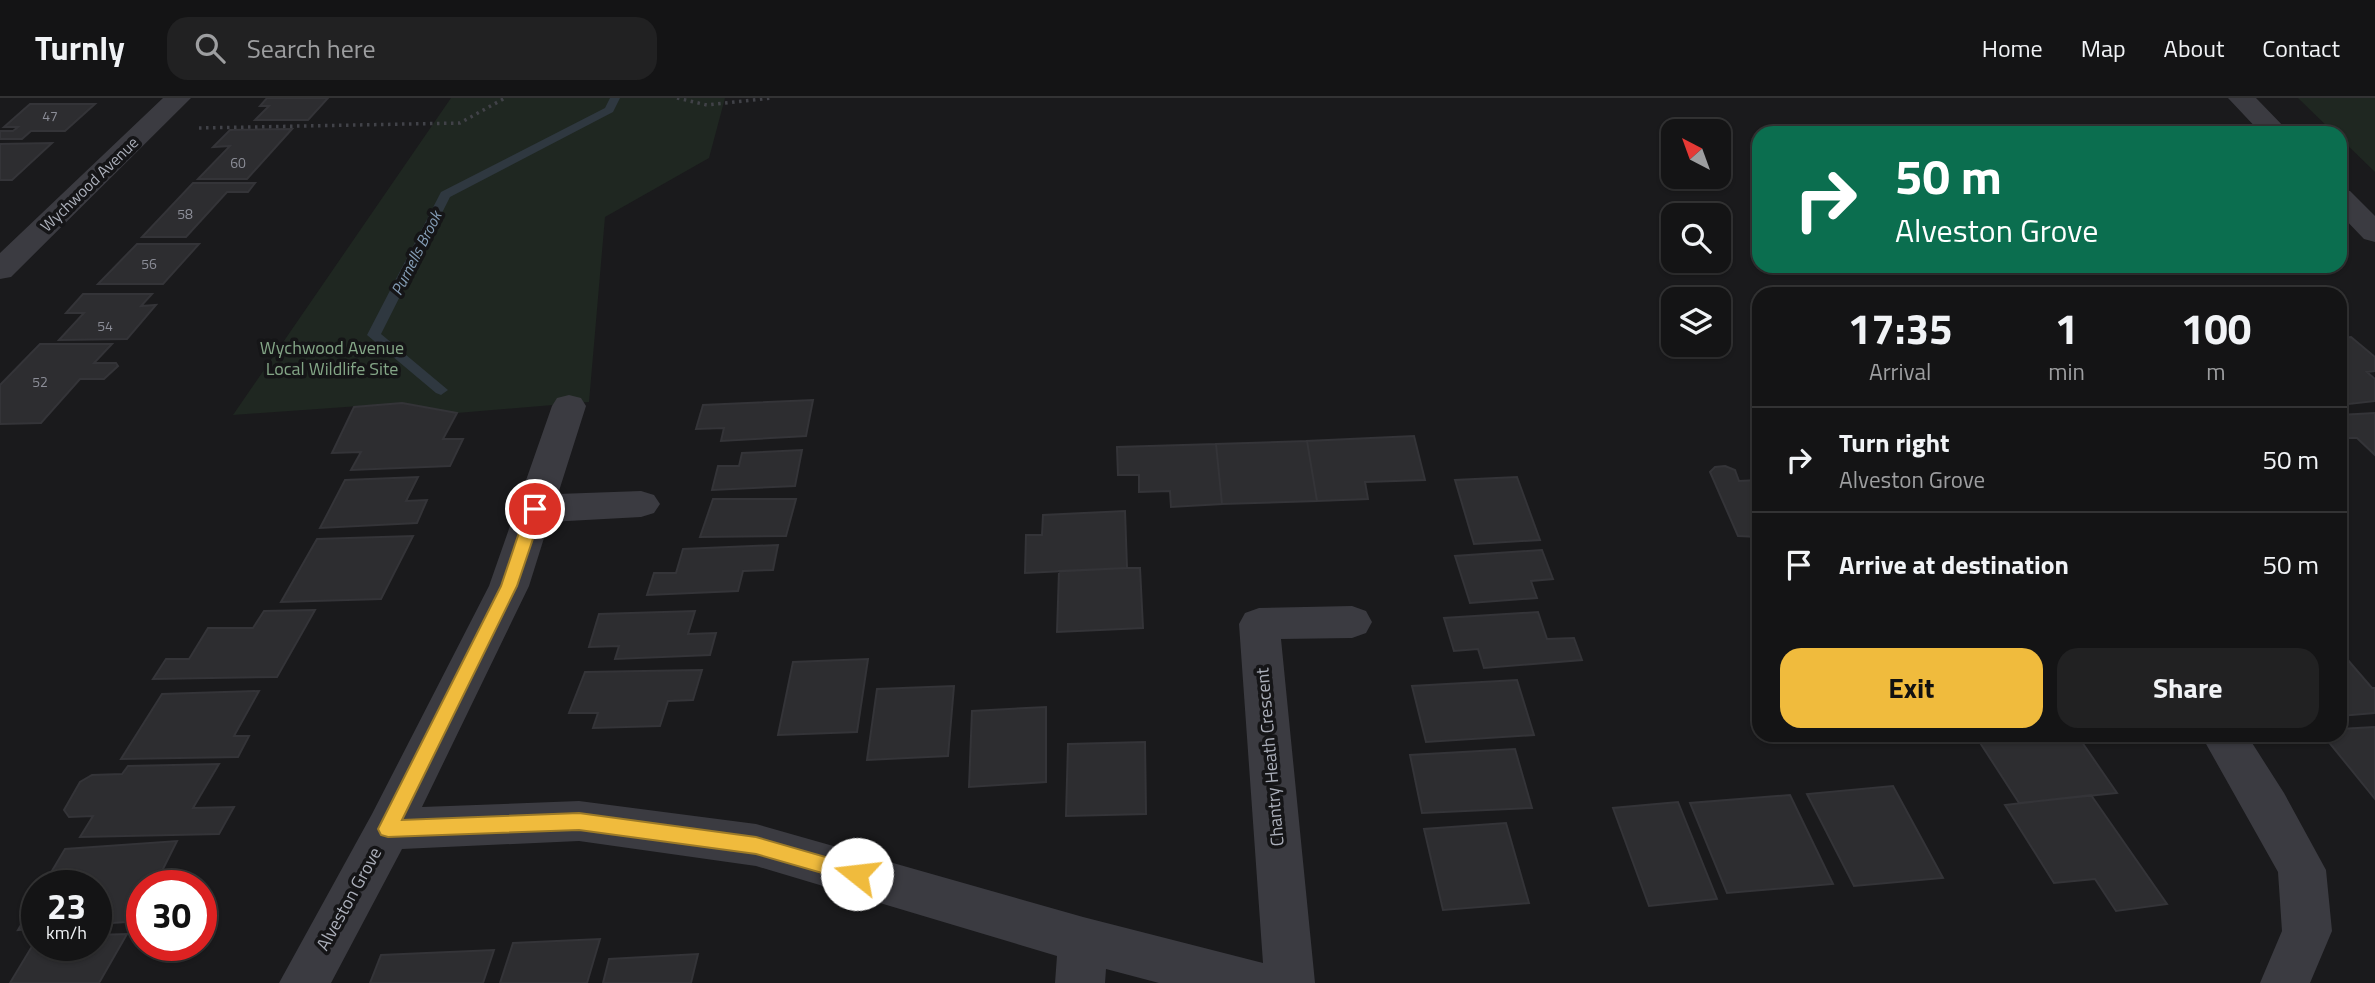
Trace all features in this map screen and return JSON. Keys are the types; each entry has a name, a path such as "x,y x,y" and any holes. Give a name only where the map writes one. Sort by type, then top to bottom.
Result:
{"street":[{"name":"Wychwood Avenue","path":"0,270 178,98"},
{"path":"2241,98 2269,126"},
{"path":"2347,204 2375,233"},
{"name":"Alveston Grove","path":"304,983 388,829 509,586 569,406"},
{"path":"535,509 641,504"},
{"name":"Chantry Heath Crescent","path":"1290,983 1259,624 1352,622"},
{"path":"2227,742 2268,807 2302,870 2306,931 2285,983"},
{"path":"388,829 579,821 756,845 1082,962 1253,983"}],"path":[{"path":"145,129 460,123 505,98"},
{"path":"677,98 707,105 772,98"}],"green space":[{"name":"Wychwood Avenue Local Wildlife Site","path":"451,98 725,98 709,158 605,217 589,402 457,413 402,403 233,415"},
{"path":"2298,98 2375,98 2375,172 2347,145 2347,126 2327,126"}],"building":[{"path":"267,98 328,98 308,120 255,120 269,106 260,106"},
{"path":"30,104 95,104 65,131 31,131 22,139 0,139 0,131 13,131 18,127 4,127"},
{"path":"292,129 247,179 198,179 230,146 213,147 230,130"},
{"path":"52,143 12,180 0,180 0,144"},
{"path":"193,183 255,183 248,192 227,192 186,237 142,237"},
{"path":"137,244 199,244 163,284 98,284"},
{"path":"83,294 152,294 141,306 156,305 127,339 59,340 84,313 66,313"},
{"path":"2347,337 2351,337 2375,357 2375,371 2367,372 2375,379 2375,401 2347,404"},
{"path":"40,344 112,344 94,363 116,363 118,366 104,379 80,379 41,423 0,424 0,385"},
{"path":"813,400 806,436 721,441 724,428 696,429 703,405"},
{"path":"402,403 457,413 443,439 463,439 450,466 351,470 361,452 332,453 354,407"},
{"path":"2375,413 2375,455 2357,438 2347,438 2347,415"},
{"path":"1414,436 1425,480 1365,482 1368,499 1317,501 1307,441"},
{"path":"1307,441 1317,501 1222,504 1216,444"},
{"path":"1216,444 1222,504 1171,507 1170,491 1139,492 1139,475 1118,475 1117,447"},
{"path":"802,450 795,486 712,490 718,466 739,466 742,453"},
{"path":"1725,466 1735,470 1739,481 1752,480 1752,537 1738,536 1710,472 1715,467"},
{"path":"418,477 406,501 427,500 417,523 320,528 345,480"},
{"path":"1517,477 1540,540 1474,544 1455,480"},
{"path":"713,499 796,499 786,536 700,537"},
{"path":"1125,511 1127,568 1025,573 1026,535 1042,535 1043,515"},
{"path":"413,536 381,599 281,602 317,539"},
{"path":"778,545 773,570 743,571 738,591 647,595 654,573 676,573 683,549"},
{"path":"1542,550 1553,579 1531,581 1537,598 1470,603 1455,556"},
{"path":"1140,568 1143,628 1057,632 1059,571"},
{"path":"315,610 277,677 153,679 166,659 189,659 208,628 253,628 264,611"},
{"path":"695,611 688,634 716,633 710,655 615,659 619,646 589,647 599,614"},
{"path":"1538,612 1547,639 1574,638 1582,660 1484,668 1478,649 1454,651 1444,618"},
{"path":"868,659 857,732 778,735 793,662"},
{"path":"2347,659 2372,688 2375,688 2375,713 2347,715"},
{"path":"702,670 693,700 668,701 660,726 593,728 598,713 569,713 585,672"},
{"path":"1517,680 1534,735 1426,742 1412,686"},
{"path":"954,686 948,756 867,760 877,689"},
{"path":"259,691 234,736 249,736 238,757 121,759 162,694"},
{"path":"1046,707 1046,782 969,787 972,711"},
{"path":"2375,727 2375,799 2329,742 2347,742 2347,729"},
{"path":"1145,742 1146,814 1066,816 1068,744"},
{"path":"1980,742 2082,742 2117,793 2019,803"},
{"path":"1515,749 1532,808 1422,813 1410,755"},
{"path":"219,764 193,808 234,807 219,834 80,837 93,816 69,817 64,810 80,782 92,775 122,774 128,766"},
{"path":"1893,786 1943,878 1854,886 1807,794"},
{"path":"1790,795 1833,884 1727,893 1690,803"},
{"path":"2091,795 2167,904 2116,911 2095,879 2054,883 2005,805"},
{"path":"1678,802 1717,899 1649,906 1613,808"},
{"path":"1506,823 1529,903 1443,910 1424,829"},
{"path":"177,841 162,870 126,870 126,922 112,923 112,870 53,870 65,849"},
{"path":"112,934 126,934 112,960"},
{"path":"600,939 587,983 500,983 513,943"},
{"path":"494,950 483,983 370,983 381,955"},
{"path":"698,954 691,983 603,983 609,959"},
{"path":"23,961 112,961 99,983 10,983"}],"waterway":[{"name":"Purnells Brook","path":"441,390 374,335 445,195 609,110 615,98"}],"route":[{"path":"535,509 509,586 388,829 579,821 756,845 857,874"}]}
